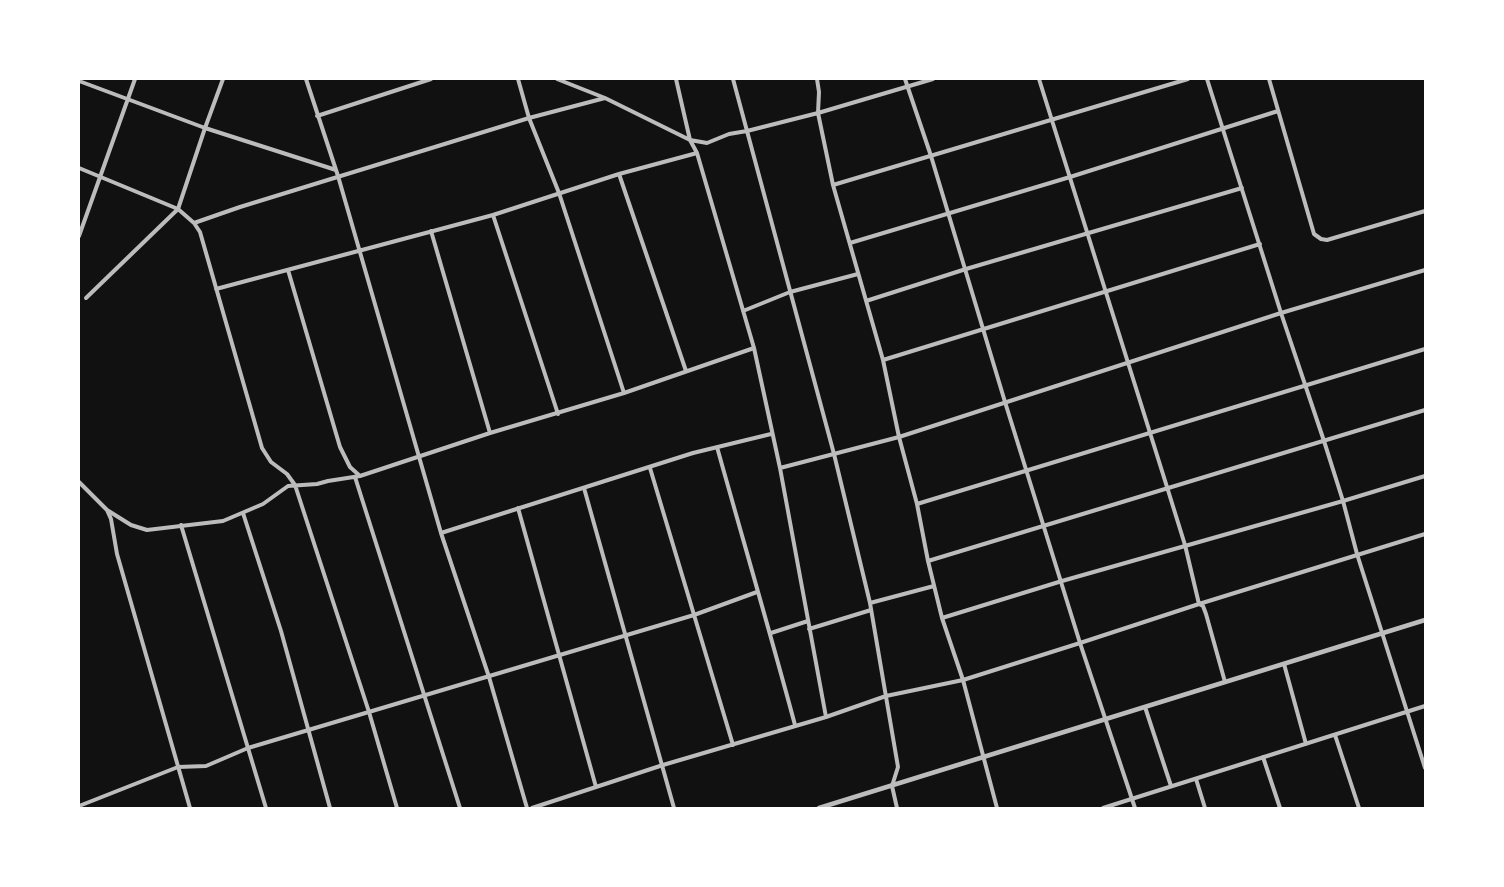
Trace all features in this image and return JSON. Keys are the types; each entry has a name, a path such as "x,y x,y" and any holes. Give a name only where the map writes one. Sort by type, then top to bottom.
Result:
{"street":[{"path":"79,236 135,79"},
{"path":"86,298 178,209 223,79"},
{"path":"306,79 338,176 418,458 489,677 527,808"},
{"path":"317,116 431,79"},
{"path":"518,79 529,118 559,193 624,393"},
{"path":"557,79 605,98 690,140 707,144 729,134 818,114 933,79"},
{"path":"676,79 690,140 697,153 754,348 771,434 780,468 826,717"},
{"path":"733,79 834,454 870,603 898,767 892,786 898,808"},
{"path":"817,79 819,92 818,114 833,185 883,360 899,437 942,618 963,680 997,808"},
{"path":"905,79 932,156 948,215 1080,643 1135,808"},
{"path":"1039,79 1185,545 1199,604 1203,606 1206,614 1225,682"},
{"path":"833,185 1188,79"},
{"path":"1207,79 1343,501 1382,634 1425,768"},
{"path":"1269,79 1314,234 1321,239 1327,240 1425,211"},
{"path":"79,81 205,128 336,170"},
{"path":"194,223 338,176 529,118 605,98"},
{"path":"850,244 1278,111"},
{"path":"216,289 493,215 619,174 697,153"},
{"path":"79,168 178,209 194,223 200,232 262,448 271,462 287,474 294,485 369,712 397,808"},
{"path":"619,174 686,371"},
{"path":"866,301 1088,232 1242,188"},
{"path":"493,215 558,414"},
{"path":"431,231 490,433"},
{"path":"883,360 1260,244"},
{"path":"288,270 340,447 350,467 360,476"},
{"path":"780,468 899,437 1281,313 1425,270"},
{"path":"743,310 790,292 858,274"},
{"path":"79,482 107,510 141,529 223,521 267,502 285,487 317,484 360,476 490,433 624,393 754,348"},
{"path":"916,504 1425,349"},
{"path":"928,561 1425,410"},
{"path":"441,533 717,447 771,434"},
{"path":"717,447 757,592 771,633 795,725"},
{"path":"650,468 732,744"},
{"path":"942,618 1062,581 1425,476"},
{"path":"355,477 460,808"},
{"path":"584,488 674,808"},
{"path":"518,508 596,787"},
{"path":"107,510 111,519 117,554 190,808"},
{"path":"243,513 281,631 330,808"},
{"path":"181,525 266,808"},
{"path":"532,808 732,744 826,717 886,696 963,680 1425,534"},
{"path":"870,603 934,586"},
{"path":"79,806 178,767 206,766 248,748 694,615 757,592"},
{"path":"810,630 871,610"},
{"path":"819,808 1425,620"},
{"path":"771,633 808,621"},
{"path":"1284,664 1306,744"},
{"path":"1103,808 1425,706"},
{"path":"1145,707 1171,786"},
{"path":"1335,734 1359,808"},
{"path":"1263,757 1280,808"},
{"path":"1196,779 1205,808"}]}
